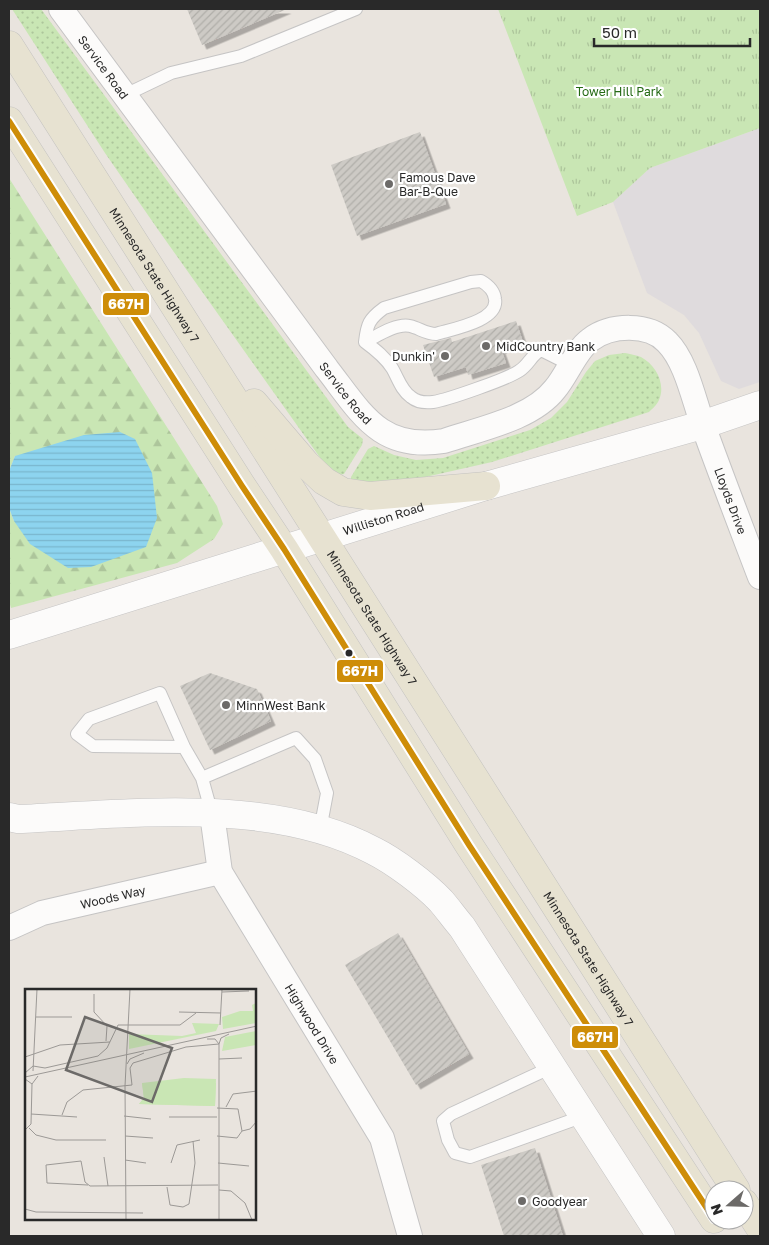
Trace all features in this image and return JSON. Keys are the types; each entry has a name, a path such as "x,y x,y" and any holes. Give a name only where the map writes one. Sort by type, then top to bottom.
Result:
{"main road":[{"name":"Minnesota State Highway 7","path":"9,45 730,1180"},
{"path":"9,121 236,478 284,549 469,845 704,1205"},
{"path":"188,326 306,464 324,481 343,492 370,496 486,486"}],"street":[{"name":"Service Road","path":"61,9 327,369 366,419 378,429 399,439 430,443 453,438 526,413 543,402 555,390 590,340 604,333 619,329 636,328 655,332 667,341 676,352 702,425"},
{"name":"Williston Road","path":"9,635 486,486 702,425 760,405"},
{"name":"Lloyds Drive","path":"702,425 760,577"},
{"path":"9,817 18,819 177,812 251,815 296,823 341,836 374,851 408,874 440,900 462,927 661,1236"},
{"name":"Highwood Drive","path":"212,814 220,872 382,1138 410,1236"},
{"name":"Woods Way","path":"9,928 42,912 220,872"}],"lane":[{"path":"124,95 171,73 241,56 339,12 356,9"},
{"path":"481,281 489,286 495,294 496,304 492,312 485,319 436,334 429,334 404,325 365,342 367,325 373,315 384,308 471,282 481,281"},
{"path":"365,342 381,353 403,390 412,398 422,402 446,399 510,376 524,367 534,354 541,350 571,365"},
{"path":"184,747 93,746 77,734 89,719 160,693 184,747 202,778 212,814"},
{"path":"202,778 296,738 315,759 327,793 320,830"},
{"path":"552,1067 450,1114 443,1121 448,1140 455,1154 470,1157 584,1116"}],"shaded area":[{"path":"760,128 760,382 739,389 721,381 699,333 684,315 647,293 613,202 650,168"}],"green space":[{"path":"12,9 41,9 348,427 363,439 362,445 344,474 338,475 321,459 105,153"},
{"name":"Tower Hill Park","path":"498,9 760,9 760,128 650,168 613,202 577,216"},
{"path":"9,178 217,506 223,524 214,539 177,563 11,608 9,601 9,508 14,521 15,456 9,471"},
{"path":"625,353 639,356 646,360 658,376 661,394 657,404 649,412 492,462 381,487 351,482 351,477 368,449 374,446 394,455 416,460 443,458 530,430 551,418 567,402 595,361 609,355"}],"water":[{"path":"120,432 135,439 152,473 157,518 146,547 91,567 68,568 30,544 14,521 9,508 9,471 15,456 84,435"}],"building":[{"path":"187,9 287,9 202,45"},
{"name":"Famous Dave Bar-B-Que","path":"420,132 446,204 357,236 331,165"},
{"name":"MidCountry Bank","path":"516,321 523,342 501,349 506,363 468,375 466,367 434,377 423,345 451,338 452,342"},
{"name":"MinnWest Bank","path":"210,673 257,689 271,721 210,750 180,686"},
{"path":"398,933 469,1054 416,1085 345,965"},
{"name":"Goodyear","path":"535,1148 563,1236 504,1236 481,1165"}],"transit line":[{"name":"667H","path":"9,121 284,549 469,845 704,1204"}],"place":[{"name":"Famous Dave Bar-B-Que","path":"389,184"},
{"name":"MidCountry Bank","path":"486,346"},
{"name":"Dunkin'","path":"445,356"},
{"name":"MinnWest Bank","path":"226,705"},
{"name":"Goodyear","path":"522,1201"}]}
